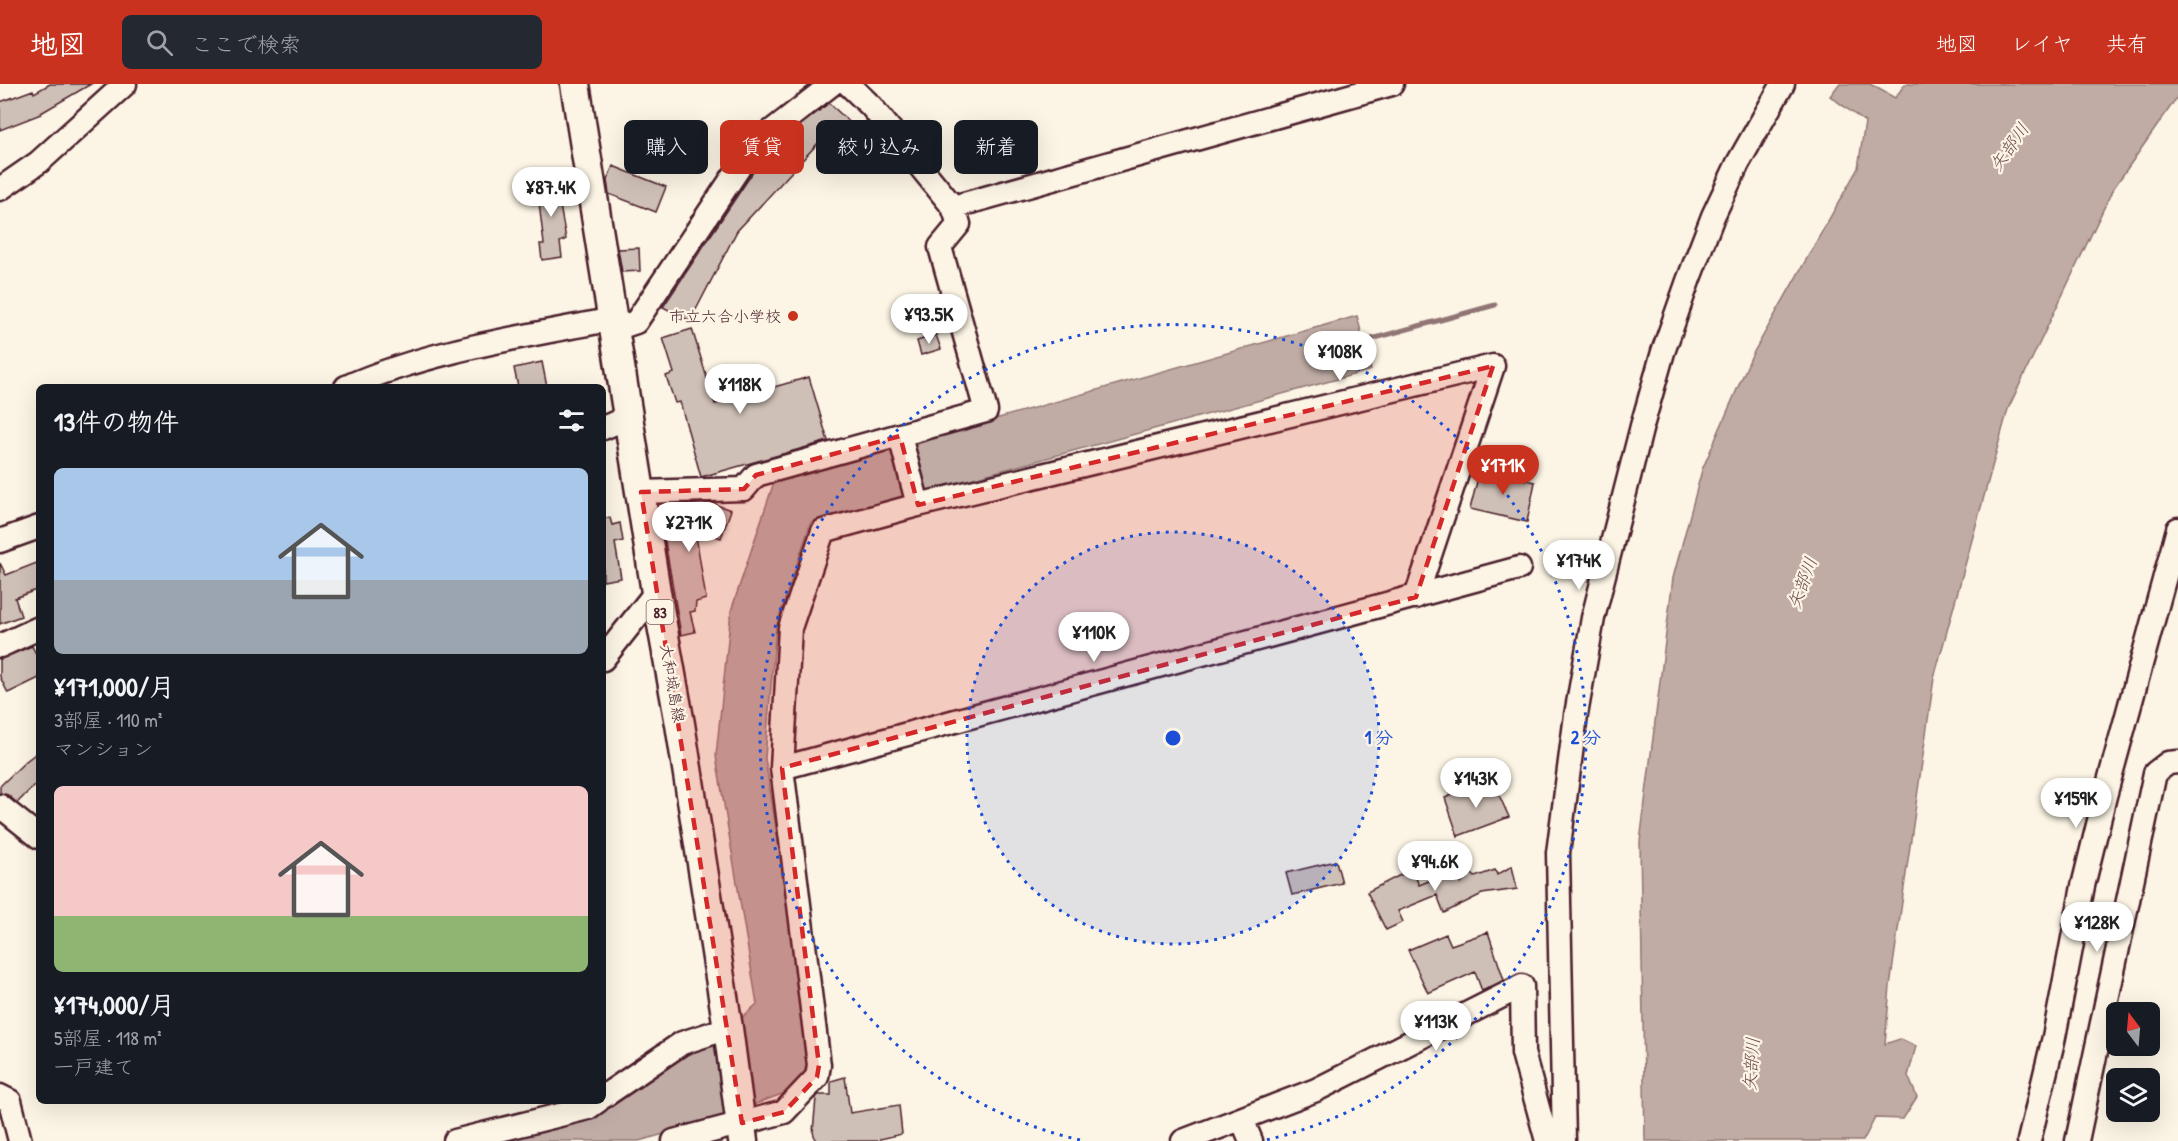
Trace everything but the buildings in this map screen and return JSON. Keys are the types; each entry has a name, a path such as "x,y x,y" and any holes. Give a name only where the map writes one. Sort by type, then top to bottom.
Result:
{"main road":[{"name":"大和城島線","path":"575,84 656,592 680,724 742,1132"}],"street":[{"path":"0,189 39,162 125,84"},
{"path":"354,384 392,369 448,352 636,322 755,144 832,84"},
{"path":"641,492 744,489 756,475 986,411 940,247 959,224 953,207 871,106 848,84"},
{"path":"953,207 1343,91 1392,84"},
{"path":"1564,1141 1558,853 1576,715 1593,618 1642,426 1663,352 1688,281 1713,216 1738,163 1783,84"},
{"path":"674,1141 742,1132 784,1112 817,1077 819,1065 782,768 790,628 823,531 916,496 1493,366 1416,597"},
{"path":"606,427 629,417"},
{"path":"900,436 916,496"},
{"path":"0,542 36,528"},
{"path":"2029,1141 2054,1037 2083,886 2104,796 2178,529"},
{"path":"782,768 1519,568"},
{"path":"606,655 656,592"},
{"path":"0,645 36,629"},
{"path":"2077,1141 2156,773 2168,763 2178,762"},
{"path":"0,806 36,835"},
{"path":"1184,1141 1316,1090 1522,986 1523,1053 1547,1141"},
{"path":"606,1095 682,1042 728,1028"},
{"path":"0,1096 10,1101 20,1141"},
{"path":"455,1141 588,1108 594,1104"},
{"path":"1242,1119 1251,1141"}],"highlighted area":[{"path":"1493,366 1416,597 782,768 819,1065 817,1077 784,1112 742,1123 641,492 744,489 756,475 900,436 918,505"}],"water":[{"name":"矢部川","path":"1839,84 1870,84 1895,98 1905,84 2178,84 2178,96 2113,189 2008,409 1934,678 1890,986 1885,1044 1900,1039 1916,1046 1908,1076 1917,1097 1903,1119 1875,1118 1863,1141 1645,1141 1640,842 1673,578 1702,470 1751,357 1858,168 1865,122 1830,96"},
{"path":"1357,316 1371,370 811,522 776,627 765,758 810,1042 805,1072 787,1092 714,1120 639,1141 504,1141 593,1118 690,1052 711,1045 757,1004 716,756 731,611 774,482"}],"waterway":[{"path":"1357,343 1495,305"}],"place":[{"name":"市立六合小学校","path":"793,316"}]}
